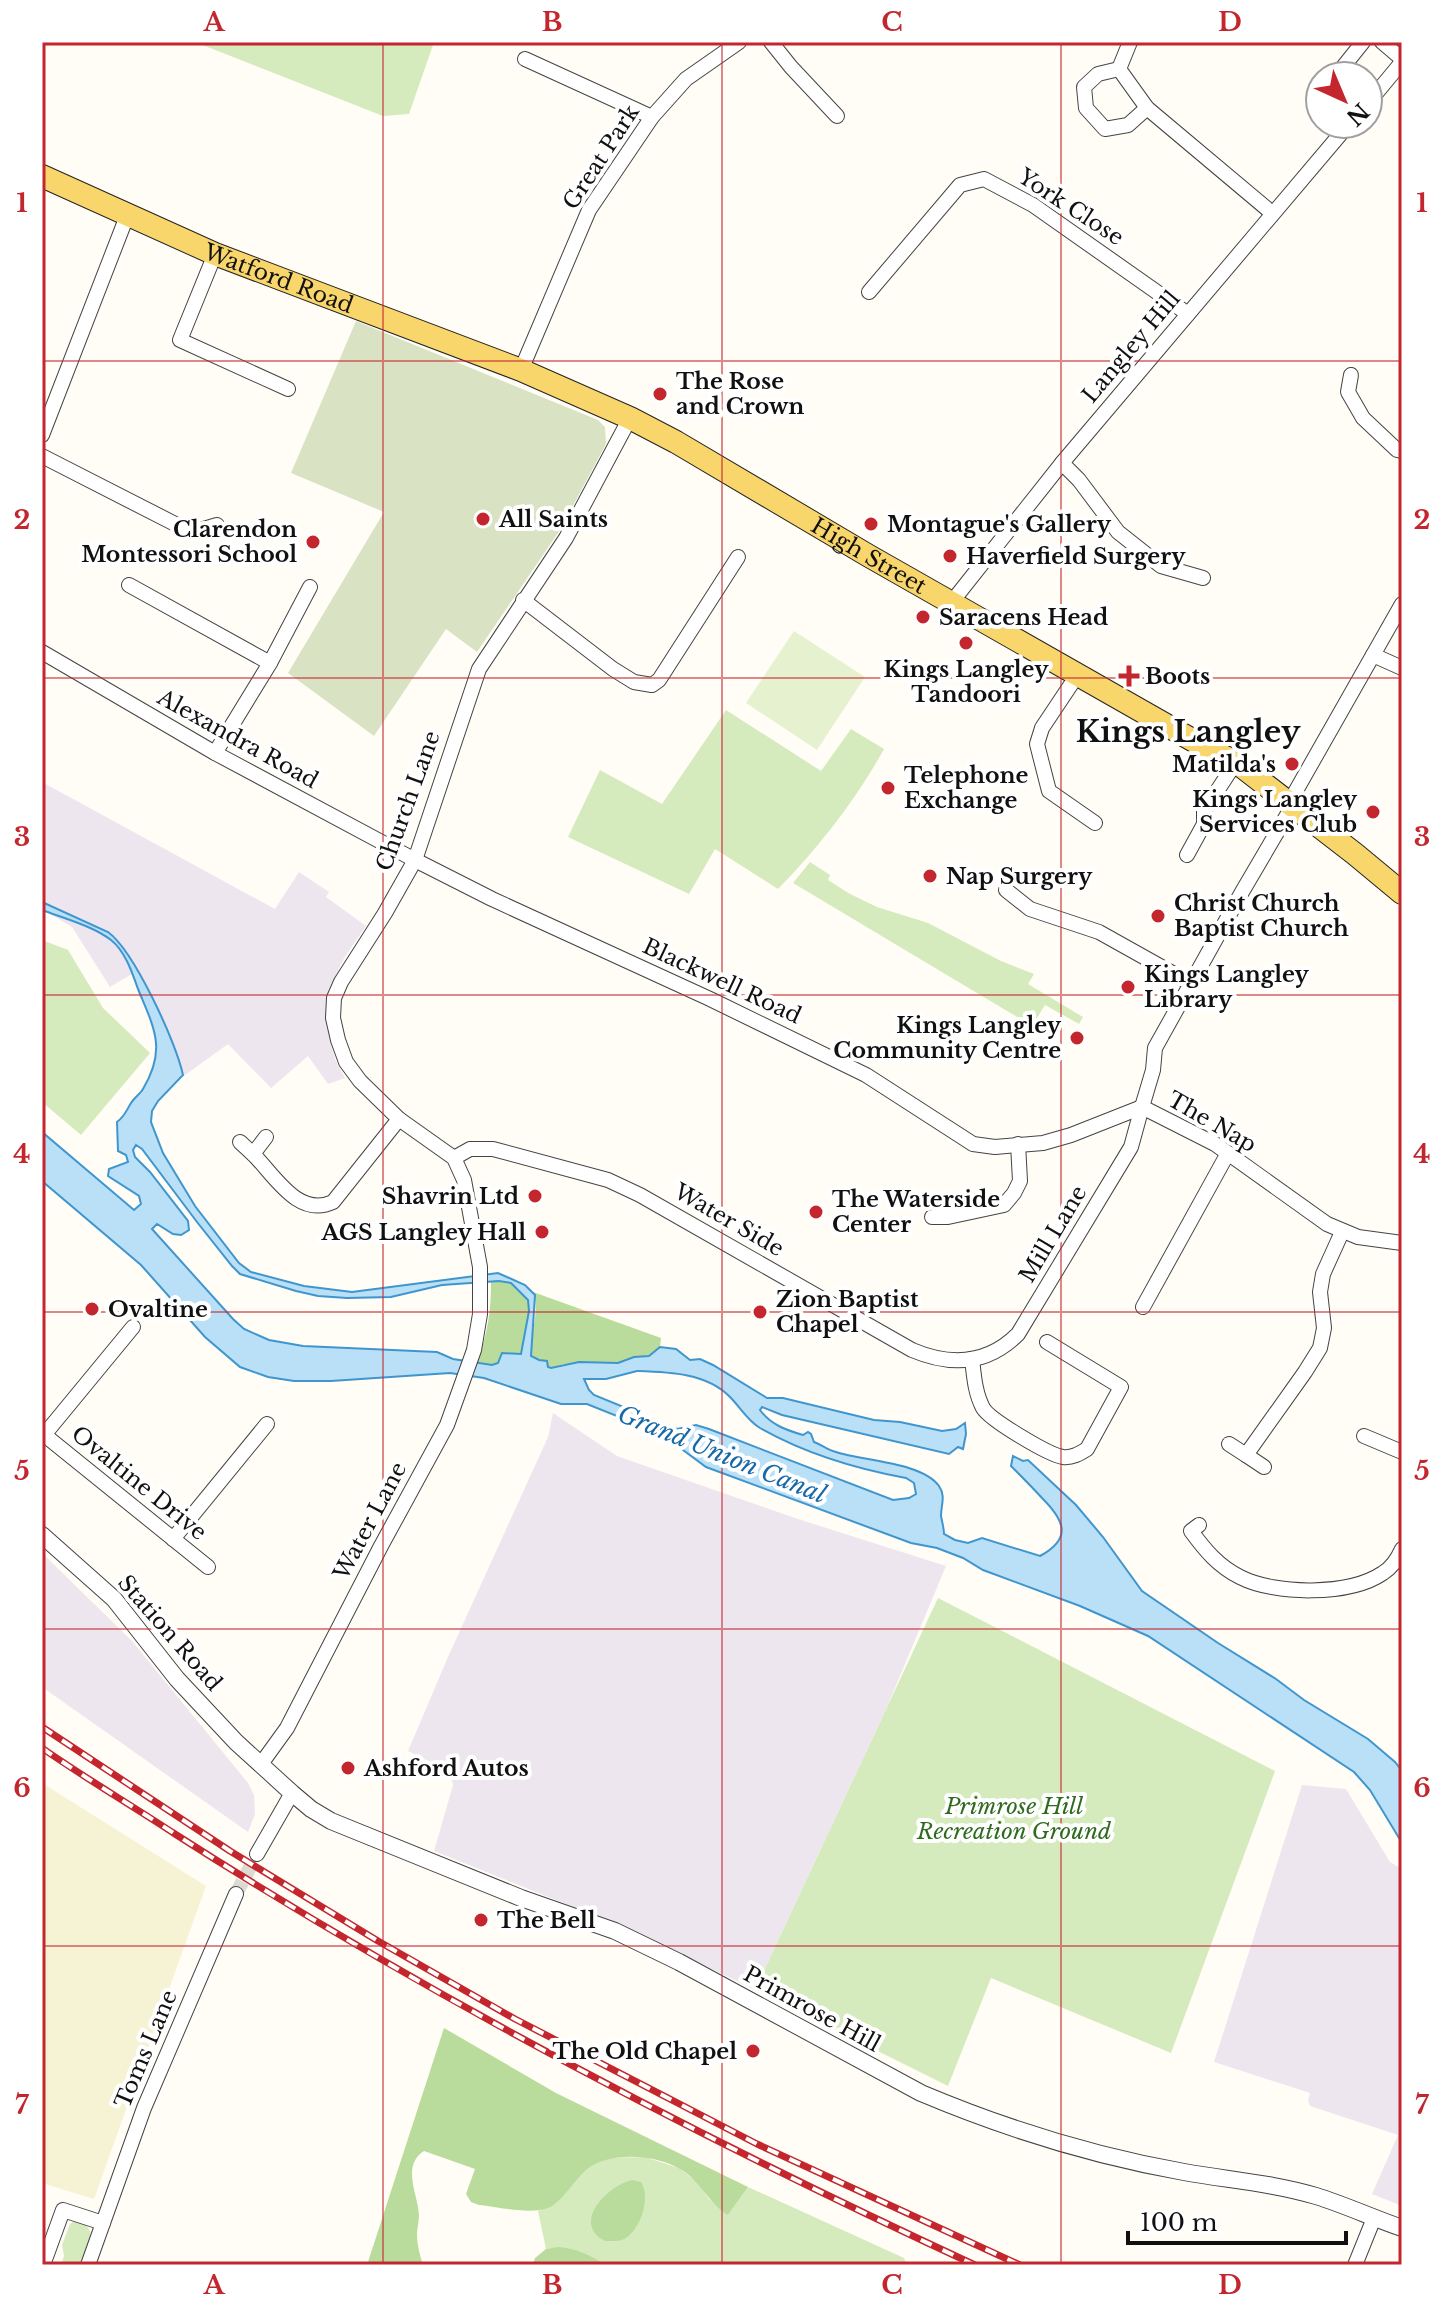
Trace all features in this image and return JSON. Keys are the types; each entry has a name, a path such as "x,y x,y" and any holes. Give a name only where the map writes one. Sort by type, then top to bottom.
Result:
{"main road":[{"name":"Watford Road","path":"42,176 215,254 521,370"},
{"name":"High Street","path":"521,370 676,442 951,603 1236,762 1402,893"}],"street":[{"name":"Great Park","path":"521,370 589,210 652,117 686,79 739,42"},
{"path":"771,42 837,116"},
{"path":"1119,69 1130,42"},
{"path":"1349,60 1363,42"},
{"path":"1382,42 1402,61 1397,80"},
{"path":"525,59 652,117"},
{"path":"1119,69 1147,108 1272,213"},
{"path":"1119,69 1098,74 1084,87 1086,108 1105,129 1128,125 1147,108"},
{"name":"Langley Hill","path":"951,603 1062,463 1335,140"},
{"name":"York Close","path":"869,292 960,185 984,179 1033,205 1188,314"},
{"path":"42,435 127,216"},
{"path":"215,254 180,340 288,389"},
{"path":"1351,375 1348,392 1363,418 1397,450 1402,451"},
{"name":"Church Lane","path":"454,1158 399,1119 360,1081 346,1062 333,1018 334,998 415,860 479,669 566,538 630,418"},
{"path":"42,456 181,527 197,531 217,525"},
{"path":"1062,463 1118,532 1161,566 1203,578"},
{"path":"523,600 613,669 634,682 652,685 659,680 738,557"},
{"path":"129,585 270,663"},
{"path":"215,753 270,663 310,587"},
{"name":"The Nap","path":"1342,1232 1215,1144 1142,1107 1153,1070 1155,1048 1402,604"},
{"name":"Alexandra Road","path":"42,652 215,753 415,860"},
{"path":"1373,655 1402,668"},
{"path":"1078,674 1042,728 1037,744 1049,791 1095,823"},
{"path":"1187,855 1204,824 1204,811 1236,762"},
{"name":"Blackwell Road","path":"415,860 866,1075 973,1144 995,1147 1043,1143 1142,1107"},
{"path":"1006,890 1030,909 1099,932 1192,984"},
{"name":"Mill Lane","path":"972,1359 1006,1346 1018,1334 1131,1147 1142,1107"},
{"path":"240,1142 299,1203 322,1207 333,1202 399,1119"},
{"path":"253,1154 266,1137"},
{"path":"932,1217 948,1217 1004,1205 1020,1181 1018,1144"},
{"name":"Water Side","path":"454,1158 470,1149 493,1149 608,1180 640,1195 912,1350 952,1361 972,1359"},
{"path":"1143,1307 1228,1153"},
{"name":"Water Lane","path":"261,1764 287,1728 447,1425 474,1350 480,1314 480,1267 464,1180 454,1158"},
{"path":"1246,1455 1320,1348 1324,1328 1320,1292 1323,1274 1342,1232 1402,1243"},
{"path":"43,1434 133,1327"},
{"path":"972,1359 976,1390 984,1411 997,1423 1053,1454 1064,1457 1077,1455 1087,1449 1126,1390 1047,1342"},
{"path":"173,1539 267,1424"},
{"name":"Ovaltine Drive","path":"43,1434 208,1567"},
{"path":"1364,1436 1402,1452"},
{"path":"1229,1444 1264,1467"},
{"path":"1191,1531 1221,1566 1242,1578 1264,1585 1296,1589 1340,1588 1363,1582 1384,1573 1402,1549"},
{"name":"Station Road","path":"42,1535 114,1599 177,1679 261,1764"},
{"name":"Primrose Hill","path":"261,1764 311,1809 331,1821 521,1898 615,1931 953,2107 1100,2153 1316,2196 1402,2228"},
{"path":"257,1854 292,1793"},
{"name":"Toms Lane","path":"88,2265 144,2108 236,1894"},
{"path":"43,2265 63,2210 103,2223"},
{"path":"1355,2265 1374,2218"}],"shaded area":[{"path":"42,782 275,909 299,872 329,892 326,897 366,926 344,958 328,991 330,1040 345,1078 328,1084 308,1056 271,1088 228,1044 181,1078 132,974 110,987 72,927 42,909"},
{"path":"553,1413 617,1456 946,1566 887,1707 755,1990 640,1934 434,1851 453,1785 450,1774 441,1767 408,1751 548,1437"},
{"path":"42,1553 132,1641 248,1783 254,1795 255,1814 248,1832 42,1687"},
{"path":"42,1783 206,1886 94,2199 42,2183"},
{"path":"1302,1785 1346,1789 1390,1862 1402,1869 1402,2206 1372,2194 1398,2135 1310,2106 1310,2093 1214,2062"}],"green space":[{"path":"195,42 434,42 409,114 383,116"},
{"path":"356,321 598,420 605,427 606,444 560,530 477,652 446,629 374,736 288,673 384,512 291,473"},
{"path":"794,631 865,677 817,750 746,703"},
{"path":"726,710 821,771 851,729 884,749 836,822 778,889 715,849 689,894 568,837 600,770 662,804"},
{"path":"810,862 830,875 828,880 850,894 877,907 928,923 1001,961 1034,974 1028,984 1083,1017 1079,1024 1045,1005 1032,1026 793,883"},
{"path":"42,940 68,950 103,1008 150,1053 81,1135 42,1102"},
{"path":"491,1282 511,1283 528,1300 529,1311 521,1354 492,1365 476,1362 488,1323"},
{"path":"533,1292 661,1338 660,1347 649,1356 618,1363 548,1367 547,1361 531,1356 536,1307"},
{"name":"Primrose Hill Recreation Ground","path":"938,1598 1275,1771 1171,2053 991,1978 948,2086 755,1990"},
{"path":"444,2028 556,2093 748,2187 728,2215 680,2169 658,2160 619,2157 586,2170 552,2206 517,2210 471,2202 466,2194 475,2169 424,2151 413,2164 412,2172 423,2265 367,2265"},
{"path":"645,2157 679,2168 728,2215 748,2187 904,2258 907,2265 607,2265 578,2251 546,2249 538,2211 556,2200 593,2164 601,2160"},
{"path":"632,2180 641,2182 644,2188 645,2204 640,2220 626,2238 605,2241 591,2225 592,2215 596,2206 612,2190"},
{"path":"76,2220 88,2228 89,2245 81,2265 61,2265 64,2256 62,2245 70,2224"},
{"path":"558,2247 578,2251 607,2265 533,2265 535,2258 546,2249"}],"water":[{"name":"Grand Union Canal","path":"42,902 108,932 141,977 163,1020 183,1075 158,1101 152,1111 151,1122 163,1153 195,1206 239,1263 251,1272 304,1286 352,1292 498,1273 525,1285 535,1295 531,1356 547,1361 551,1368 579,1362 618,1363 649,1356 660,1347 676,1349 690,1360 700,1359 713,1365 767,1398 783,1398 874,1420 942,1431 956,1429 965,1423 963,1449 958,1447 949,1454 782,1415 762,1407 760,1410 769,1420 785,1429 803,1435 808,1432 814,1442 830,1450 906,1467 931,1478 942,1493 944,1534 955,1540 968,1543 982,1538 1040,1556 1057,1542 1062,1528 1050,1506 1011,1466 1013,1456 1028,1460 1076,1505 1142,1591 1304,1700 1368,1739 1395,1762 1402,1771 1402,1843 1370,1790 1354,1772 1148,1636 1080,1606 983,1570 937,1548 911,1543 706,1467 672,1438 587,1404 561,1404 484,1378 450,1373 294,1381 268,1377 240,1367 205,1337 141,1265 42,1181 42,1132 134,1210 141,1204 139,1196 108,1176 109,1169 128,1162 126,1155 118,1151 117,1122 150,1075 155,1062 156,1039 128,962 116,945 96,931 42,910","holes":["136,1145 240,1274 318,1296 347,1298 391,1297 442,1285 511,1283 528,1300 529,1311 521,1354 502,1353 498,1363 492,1365 453,1359 437,1352 303,1346 269,1340 244,1329 152,1229 157,1224 173,1234 181,1235 189,1230 188,1221 135,1157 133,1150","637,1371 699,1378 721,1389 760,1428 831,1459 906,1478 914,1483 916,1494 893,1500 709,1429 696,1425 677,1429 594,1395 584,1379 606,1379"]}],"tunnel":[{"path":"236,1894 257,1854"}],"railway":[{"path":"42,1727 230,1851 515,2019 757,2144 1020,2265"},
{"path":"42,1748 271,1894 468,2009 668,2116 975,2265"}],"place":[{"name":"The Rose and Crown","path":"660,394"},
{"name":"All Saints","path":"483,519"},
{"name":"Montague's Gallery","path":"871,524"},
{"name":"Clarendon Montessori School","path":"313,542"},
{"name":"Haverfield Surgery","path":"950,556"},
{"name":"Saracens Head","path":"923,617"},
{"name":"Kings Langley Tandoori","path":"966,643"},
{"name":"Boots","path":"1129,676"},
{"name":"Matilda's","path":"1292,764"},
{"name":"Telephone Exchange","path":"888,788"},
{"name":"Kings Langley Services Club","path":"1373,812"},
{"name":"Nap Surgery","path":"930,876"},
{"name":"Christ Church Baptist Church","path":"1158,916"},
{"name":"Kings Langley Library","path":"1128,987"},
{"name":"Kings Langley Community Centre","path":"1077,1038"},
{"name":"Shavrin Ltd","path":"535,1196"},
{"name":"The Waterside Center","path":"816,1212"},
{"name":"AGS Langley Hall","path":"542,1232"},
{"name":"Ovaltine","path":"92,1309"},
{"name":"Zion Baptist Chapel","path":"760,1312"},
{"name":"Ashford Autos","path":"348,1768"},
{"name":"The Bell","path":"481,1920"},
{"name":"The Old Chapel","path":"753,2051"}],"district":[{"name":"Kings Langley","path":"1188,731"}]}
